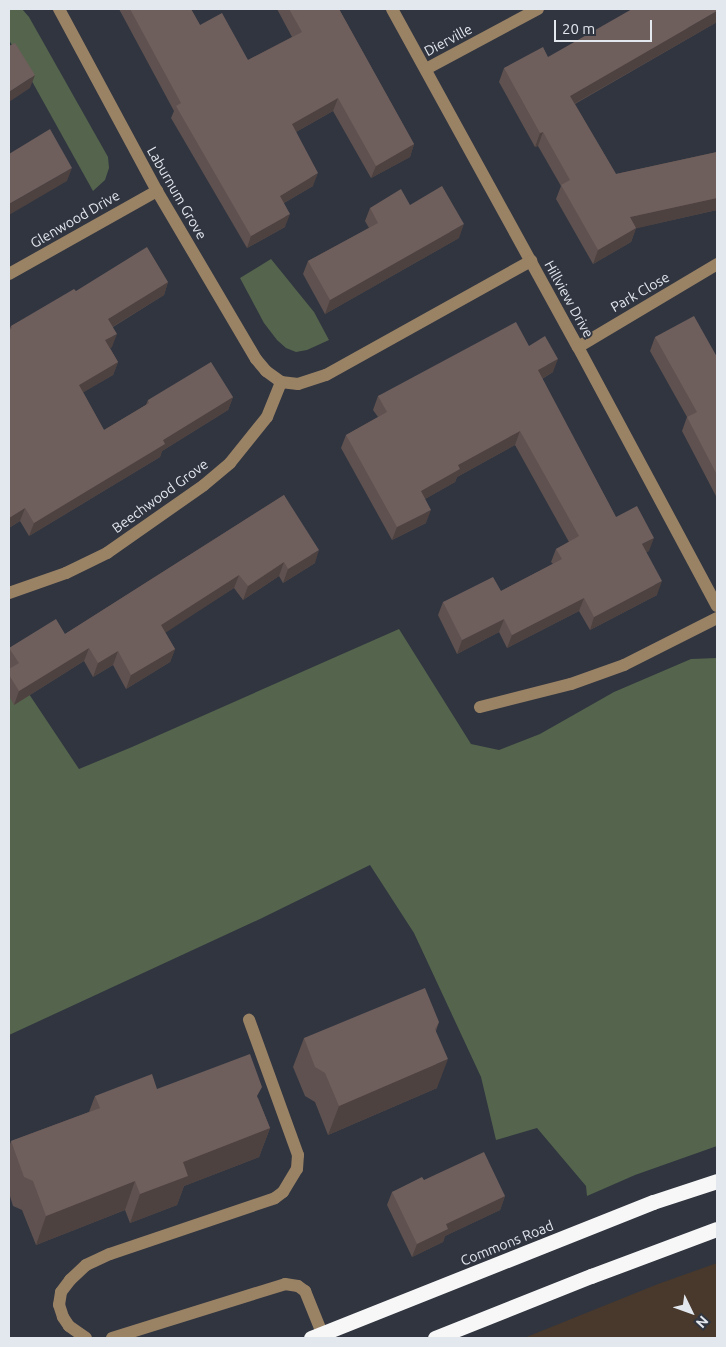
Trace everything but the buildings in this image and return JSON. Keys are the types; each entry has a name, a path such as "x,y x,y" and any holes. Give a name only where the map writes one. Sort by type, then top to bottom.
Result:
{"highway":[{"name":"Commons Road","path":"317,1336 653,1202 717,1181"},
{"path":"435,1338 591,1276 717,1229"}],"street":[{"name":"Laburnum Grove","path":"59,9 156,191 256,358 266,371 281,382"},
{"name":"Hillview Drive","path":"392,9 578,346 717,606"},
{"name":"Dierville","path":"426,69 538,9"},
{"name":"Glenwood Drive","path":"9,274 156,191"},
{"path":"281,382 298,384 326,375 531,261"},
{"name":"Park Close","path":"578,346 717,264"},
{"name":"Beechwood Grove","path":"9,593 66,573 106,553 204,486 230,463 267,417 281,382"},
{"path":"480,707 571,684 624,665 675,641 717,618"},
{"path":"86,1338 69,1326 59,1305 61,1292 70,1280 86,1265 110,1254 265,1202 283,1192 297,1169 298,1154 249,1020"},
{"path":"112,1338 285,1284 298,1286 305,1292 317,1336"}],"shaded area":[{"path":"717,1263 717,1338 524,1338 658,1284"}],"green space":[{"path":"9,9 22,9 29,17 108,157 109,168 105,180 93,191 9,40"},
{"path":"271,259 314,312 329,340 307,350 296,352 286,348 277,340 264,323 240,278"},
{"path":"399,629 471,744 499,750 540,734 614,692 691,659 717,658 717,1146 635,1175 587,1196 586,1186 537,1128 496,1140 481,1077 414,933 370,865 260,919 9,1035 9,664 79,769"}]}
